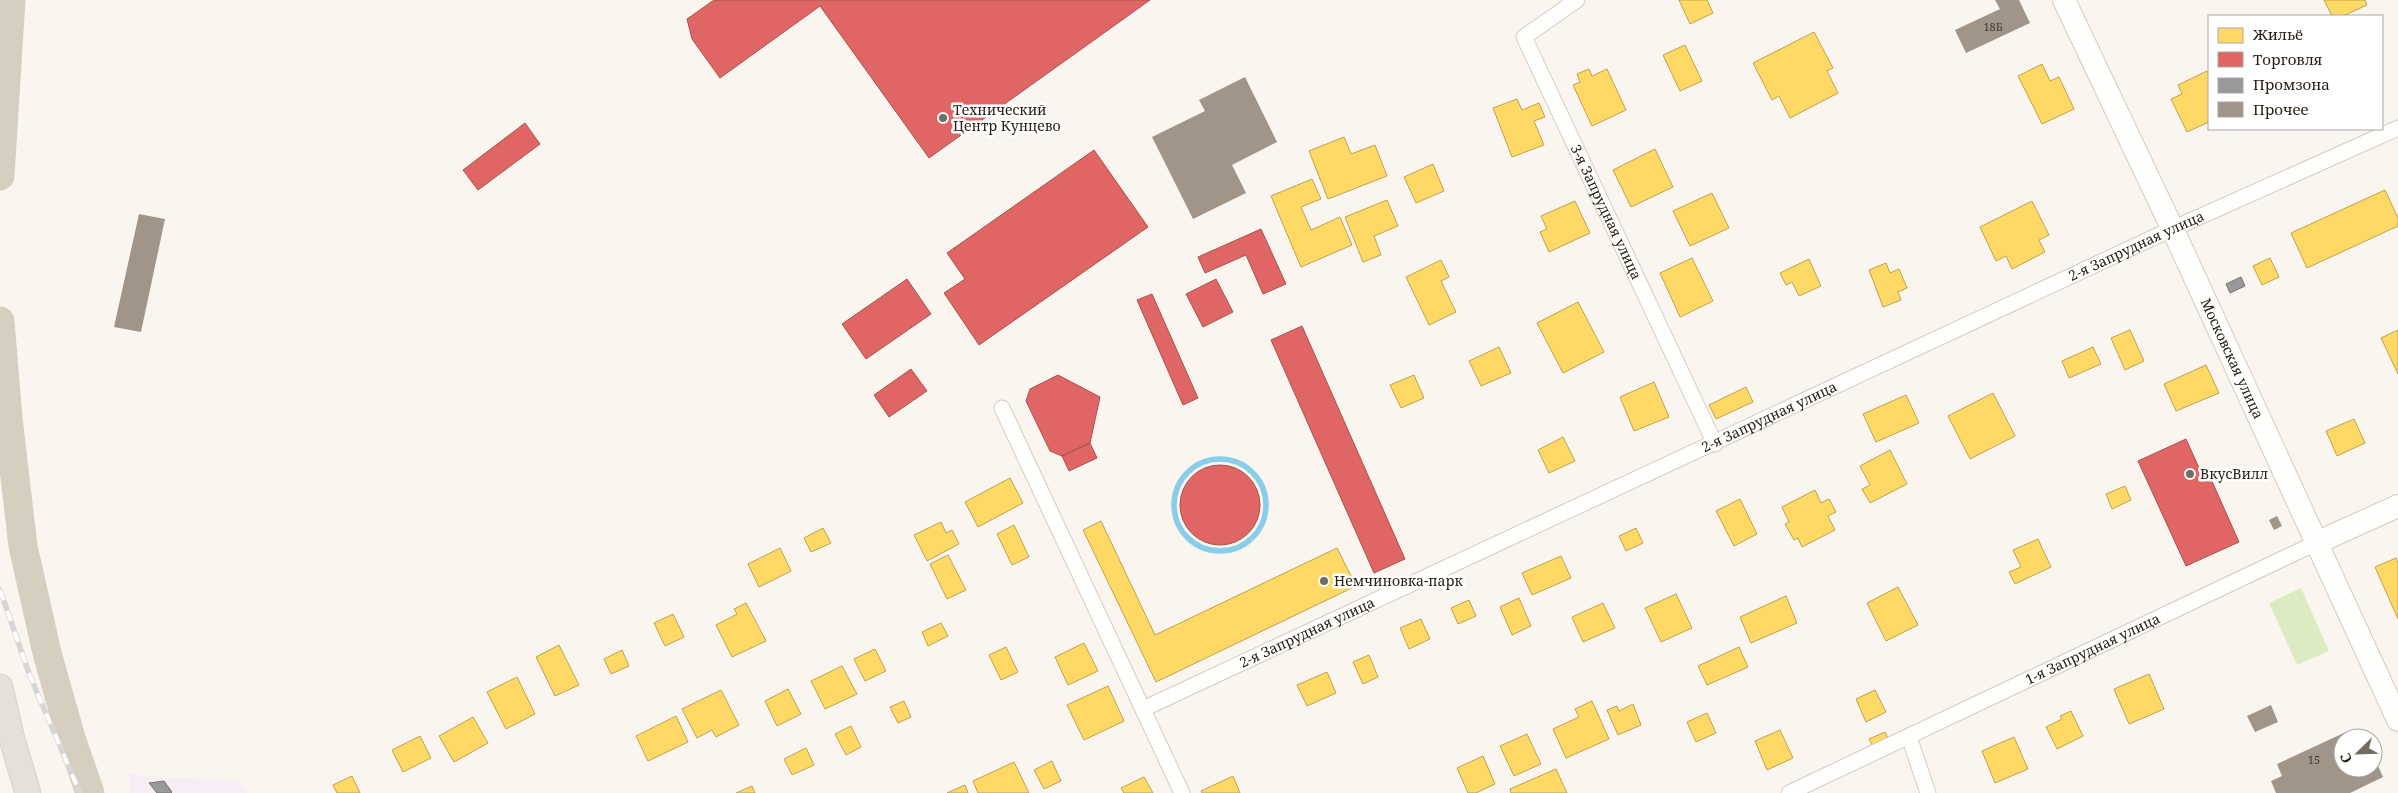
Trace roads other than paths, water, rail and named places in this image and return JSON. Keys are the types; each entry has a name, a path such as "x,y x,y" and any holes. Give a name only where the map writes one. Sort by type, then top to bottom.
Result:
{"highway":[{"path":"0,176 10,0"},
{"path":"0,321 8,418 23,546 50,662 71,738 90,793"}],"main road":[{"path":"0,144 15,0"},
{"path":"0,687 11,736 28,793"}],"street":[{"name":"3-я Запрудная улица","path":"1577,0 1524,36 1715,444"},
{"name":"Московская улица","path":"2064,0 2173,230 2398,720"},
{"name":"2-я Запрудная улица","path":"1143,709 1715,444 2152,238 2398,128"},
{"path":"1002,408 1182,793"},
{"name":"1-я Запрудная улица","path":"1789,793 2398,506"},
{"path":"1909,737 1928,793"}],"waterway":[{"path":"1220,459 1238,462 1253,472 1263,487 1266,505 1263,523 1253,538 1238,548 1220,551 1202,548 1187,538 1177,523 1174,505 1177,487 1187,472 1202,462 1220,459"}],"railway":[{"path":"0,590 30,676 80,793"}],"place":[{"name":"Технический Центр Кунцево","path":"943,118"},
{"name":"ВкусВилл","path":"2190,474"},
{"name":"Немчиновка-парк","path":"1324,581"}]}
